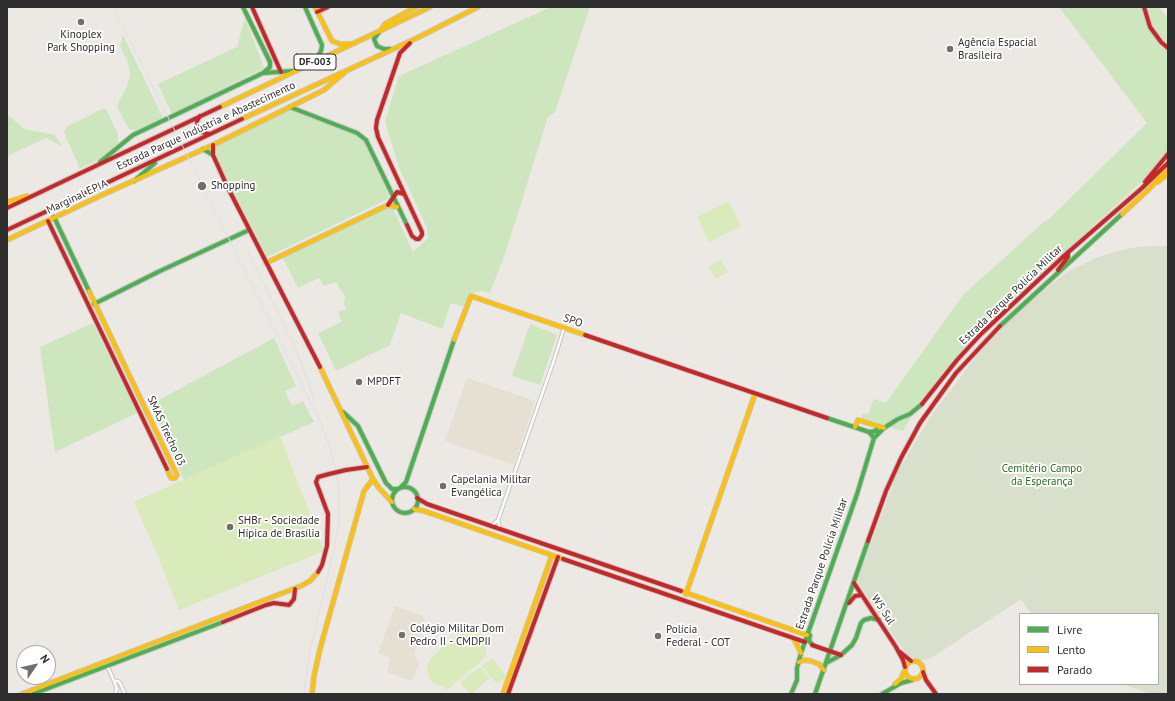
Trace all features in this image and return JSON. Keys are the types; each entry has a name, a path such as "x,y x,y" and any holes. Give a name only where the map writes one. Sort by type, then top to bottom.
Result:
{"main road":[{"path":"99,164 133,135 263,73 270,67 268,57 243,7"},
{"path":"252,7 281,72"},
{"path":"305,7 322,48 320,54 313,63"},
{"path":"315,7 332,41 340,44 352,44"},
{"path":"391,49 380,48 374,39 391,20 416,7"},
{"name":"Estrada Parque Indústria e Abastecimento","path":"7,208 430,7"},
{"name":"Estrada Parque Indústria e Abastecimento","path":"7,230 209,134 417,38 478,7"},
{"path":"1144,7 1150,27 1161,42 1168,48"},
{"path":"318,12 325,8"},
{"path":"314,27 320,27 322,23"},
{"path":"290,107 357,133 366,140 412,236 419,239 422,232 378,137 376,128 377,120 400,53 417,38"},
{"path":"268,57 273,54"},
{"name":"Marginal EPIA","path":"7,240 213,145 324,90 346,70"},
{"path":"263,73 294,72"},
{"path":"200,116 197,122 198,128 202,132 209,134"},
{"path":"213,145 213,155 249,230 342,411 367,467 379,488 392,502 395,508 401,512 408,512 414,509 424,511 841,655"},
{"path":"203,149 213,155"},
{"path":"1127,200 1168,154"},
{"path":"134,181 161,158"},
{"name":"Estrada Parque Polícia Militar","path":"791,694 797,680 801,653 857,494 874,438 884,428 898,419 910,414 925,402 957,360 981,334 1068,252 1168,163"},
{"name":"Estrada Parque Polícia Militar","path":"815,694 886,491 901,458 918,427 956,373 1003,323 1149,189 1168,169"},
{"path":"1149,189 1168,174"},
{"path":"388,205 392,197 397,192 404,194"},
{"path":"7,202 34,195"},
{"path":"266,263 388,205 397,207"},
{"name":"SMAS Trecho 03","path":"48,221 171,478 174,479 177,477 177,474 54,218"},
{"path":"54,232 60,228"},
{"path":"90,307 160,271 249,230"},
{"path":"1045,285 1065,261 1068,252"},
{"name":"SPO","path":"399,488 406,482 470,297 473,296 869,432"},
{"path":"979,348 975,347 974,345 981,334"},
{"path":"111,351 117,348"},
{"path":"956,373 962,362 961,360 957,360"},
{"path":"686,594 755,394"},
{"path":"342,411 361,431 386,483 392,489 408,487"},
{"path":"855,427 858,420 884,428"},
{"path":"869,432 876,431 878,426"},
{"path":"352,436 361,431"},
{"path":"869,432 874,438"},
{"path":"22,694 306,584 316,576 325,556 328,514 316,482 318,478 346,470 367,467"},
{"path":"312,694 320,649 364,491 373,478"},
{"path":"406,482 408,487 414,491 417,498 414,509"},
{"path":"392,502 393,495 399,488"},
{"path":"417,498 427,504 807,635"},
{"path":"465,526 468,518"},
{"path":"547,553 546,548 550,546"},
{"path":"503,694 509,683 523,646 552,555"},
{"path":"536,608 558,557"},
{"path":"586,566 589,564 588,560"},
{"path":"544,578 550,577"},
{"path":"648,589 648,584 652,582"},
{"name":"W5 Sul","path":"854,583 896,647 903,660 904,670"},
{"path":"813,645 809,642 809,639 824,592 824,587"},
{"path":"33,694 266,605 274,603 287,605 292,603 295,589"},
{"path":"287,592 290,592 294,596"},
{"path":"281,594 280,600 282,604"},
{"path":"846,605 855,596 862,595"},
{"path":"705,608 704,603 707,601"},
{"path":"733,618 736,614 735,610"},
{"path":"826,663 841,655 852,645 861,623 864,620 871,618 878,620"},
{"path":"794,639 801,653"},
{"name":"W5 Sul","path":"896,647 911,661"},
{"path":"799,662 804,660 811,661 819,664 824,670"},
{"path":"885,693 901,679 907,664 911,661 915,661 920,664 931,688"},
{"path":"904,670 907,677 924,682 936,694"},
{"path":"885,693 905,681 920,677 923,672"},
{"path":"508,694 509,683"}],"street":[{"path":"491,526 498,520 564,328"},
{"path":"498,520 500,529"},
{"path":"107,665 116,689 115,694 110,694"},
{"path":"114,681 118,681 120,683 125,694"},
{"path":"45,689 47,694"}],"shaded area":[{"path":"467,378 535,401 514,465 445,441"},
{"name":"Colégio Militar Dom Pedro II - CMDPII","path":"395,606 425,617 414,655 419,664 412,681 387,672 390,658 378,653"}],"green space":[{"path":"551,7 590,7 555,112 548,117 506,251 490,293 483,291 470,293 463,307 451,303 442,329 401,313 390,345 336,371 318,333 342,322 338,312 346,309 344,304 345,296 336,282 324,286 319,278 298,288 283,258 392,206 413,252 428,238 427,228 398,165 385,121 399,76"},
{"path":"1059,7 1159,7 1168,18 1168,158 1081,237 987,326 938,380 915,411 903,431 861,419 863,413 868,414 874,399 886,403 963,295 1045,221 1046,222 1147,123"},
{"path":"245,18 264,68 172,114 158,84 237,47"},
{"path":"123,35 163,118 135,130 129,129 117,107 127,87 130,75 128,63 120,46"},
{"path":"102,109 106,109 118,134 118,144 100,159 78,169 78,164 64,133 65,129 71,124"},
{"path":"289,110 358,136 363,140 389,195 388,199 267,257 214,154 215,147"},
{"path":"7,114 24,129 55,135 62,146 46,138 7,156"},
{"path":"729,201 741,226 709,242 697,217"},
{"name":"Cemitério Campo da Esperança","path":"1168,246 1168,694 1148,693 1125,685 1159,685 1159,613 1030,613 1021,599 931,658 921,660 907,655 857,581 897,473 930,417 971,363 994,336 1017,313 1069,271 1098,257 1121,250 1138,247"},
{"path":"720,260 728,272 716,279 708,267"},
{"path":"93,323 137,413 55,452 40,347"},
{"path":"530,324 557,335 540,385 512,376"},
{"path":"274,338 296,386 285,391 292,406 303,401 314,422 184,480 151,404"},
{"name":"SHBr - Sociedade Hípica de Brasília","path":"280,436 324,551 179,610 157,554 134,502"},
{"path":"467,630 475,631 483,636 486,642 486,654 481,661 447,690 445,687 434,684 429,678 427,668 428,663 433,656 460,633"},
{"path":"492,658 506,676 497,684 482,666"},
{"path":"480,667 490,678 470,694 460,683"}],"railway":[{"path":"113,7 320,421 331,451 339,490 339,522 309,656 304,694"},
{"path":"247,250 296,349 315,401"}],"traffic: fast":[{"path":"243,7 270,62 270,67 263,73"},
{"path":"305,7 322,45 321,51 315,61"},
{"path":"379,32 374,39 377,46 384,49 390,49"},
{"path":"100,162 133,135 263,73 293,71"},
{"path":"290,107 357,133 366,140 407,225"},
{"path":"203,149 213,155"},
{"path":"134,181 155,163"},
{"path":"1000,326 1122,214"},
{"path":"54,217 89,291"},
{"path":"94,304 160,271 249,230"},
{"path":"401,487 406,482 454,340"},
{"path":"791,694 797,680 797,668 801,653 857,494 874,438 884,428 898,419 910,414 922,404"},
{"path":"343,412 358,426 386,483 392,489 397,489"},
{"path":"827,418 869,432 874,438"},
{"path":"869,432 876,431 878,426"},
{"path":"405,487 414,491 418,500 414,509 405,513 396,509 392,500 396,491 405,487"},
{"path":"815,694 868,541"},
{"path":"826,663 841,655 852,645 861,623 864,620 871,618 879,620"},
{"path":"33,694 223,622"},
{"path":"810,635 809,641 813,645"},
{"path":"882,694 901,683 912,680"}],"traffic: slow":[{"path":"315,7 332,41 340,44 351,44"},
{"path":"381,30 385,24 416,7"},
{"path":"220,107 430,7"},
{"path":"242,119 417,38 478,7"},
{"path":"7,240 213,145 290,107 324,90 344,73"},
{"path":"1122,214 1168,169"},
{"path":"1158,182 1168,174"},
{"path":"7,202 27,196"},
{"path":"266,263 388,205 397,207"},
{"path":"89,291 177,475 175,478 171,478 167,469"},
{"path":"454,340 471,296 585,335"},
{"path":"320,367 373,479 392,502"},
{"path":"686,594 755,394"},
{"path":"855,427 858,420 884,428"},
{"path":"312,694 320,649 364,491 373,479"},
{"path":"414,509 424,511 563,559"},
{"path":"503,694 552,555"},
{"path":"22,694 301,586 310,581 318,572"},
{"path":"681,591 807,635"},
{"path":"794,639 801,653"},
{"path":"799,662 804,660 811,661 819,664 824,670"},
{"path":"910,661 918,661 923,666 923,670 921,677 918,679 910,679 905,674 905,666 910,661"},
{"path":"895,684 901,679 904,672"}],"traffic: jam":[{"path":"252,7 281,72"},
{"path":"317,12 328,7"},
{"path":"1144,7 1150,27 1161,42 1168,48"},
{"path":"407,225 412,236 419,239 422,232 378,137 376,128 377,120 400,53 410,43"},
{"path":"7,208 220,107"},
{"path":"200,116 197,121 198,128 202,132 209,134"},
{"path":"7,230 242,119"},
{"path":"213,145 213,155 227,186 320,367"},
{"path":"1145,182 1168,154"},
{"path":"922,404 957,360 981,334 1065,255 1141,189 1168,163"},
{"path":"388,205 397,192 404,194"},
{"path":"48,221 167,469"},
{"path":"1058,270 1068,257 1068,252"},
{"path":"868,541 886,491 901,458 920,423 956,373 1000,326"},
{"path":"585,335 827,418"},
{"path":"346,470 367,467"},
{"path":"329,474 346,470"},
{"path":"318,572 322,565 327,546 328,514 316,482 318,477 329,474"},
{"path":"417,498 427,504 681,591"},
{"path":"508,694 558,557"},
{"path":"563,559 805,642"},
{"path":"854,583 896,647 905,667"},
{"path":"223,622 266,605 274,603 289,605 294,599 295,589"},
{"path":"849,603 855,596 862,595"},
{"path":"812,645 841,655"},
{"path":"900,652 911,661"},
{"path":"923,672 926,680 936,694"}],"place":[{"name":"Kinoplex Park Shopping","path":"81,22"},
{"name":"Agência Espacial Brasileira","path":"950,49"},
{"name":"Shopping","path":"202,186"},
{"name":"MPDFT","path":"359,382"},
{"name":"Capelania Militar Evangélica","path":"443,486"},
{"name":"SHBr - Sociedade Hípica de Brasília","path":"230,527"},
{"name":"Colégio Militar Dom Pedro II - CMDPII","path":"402,635"},
{"name":"Polícia Federal - COT","path":"658,636"}]}
